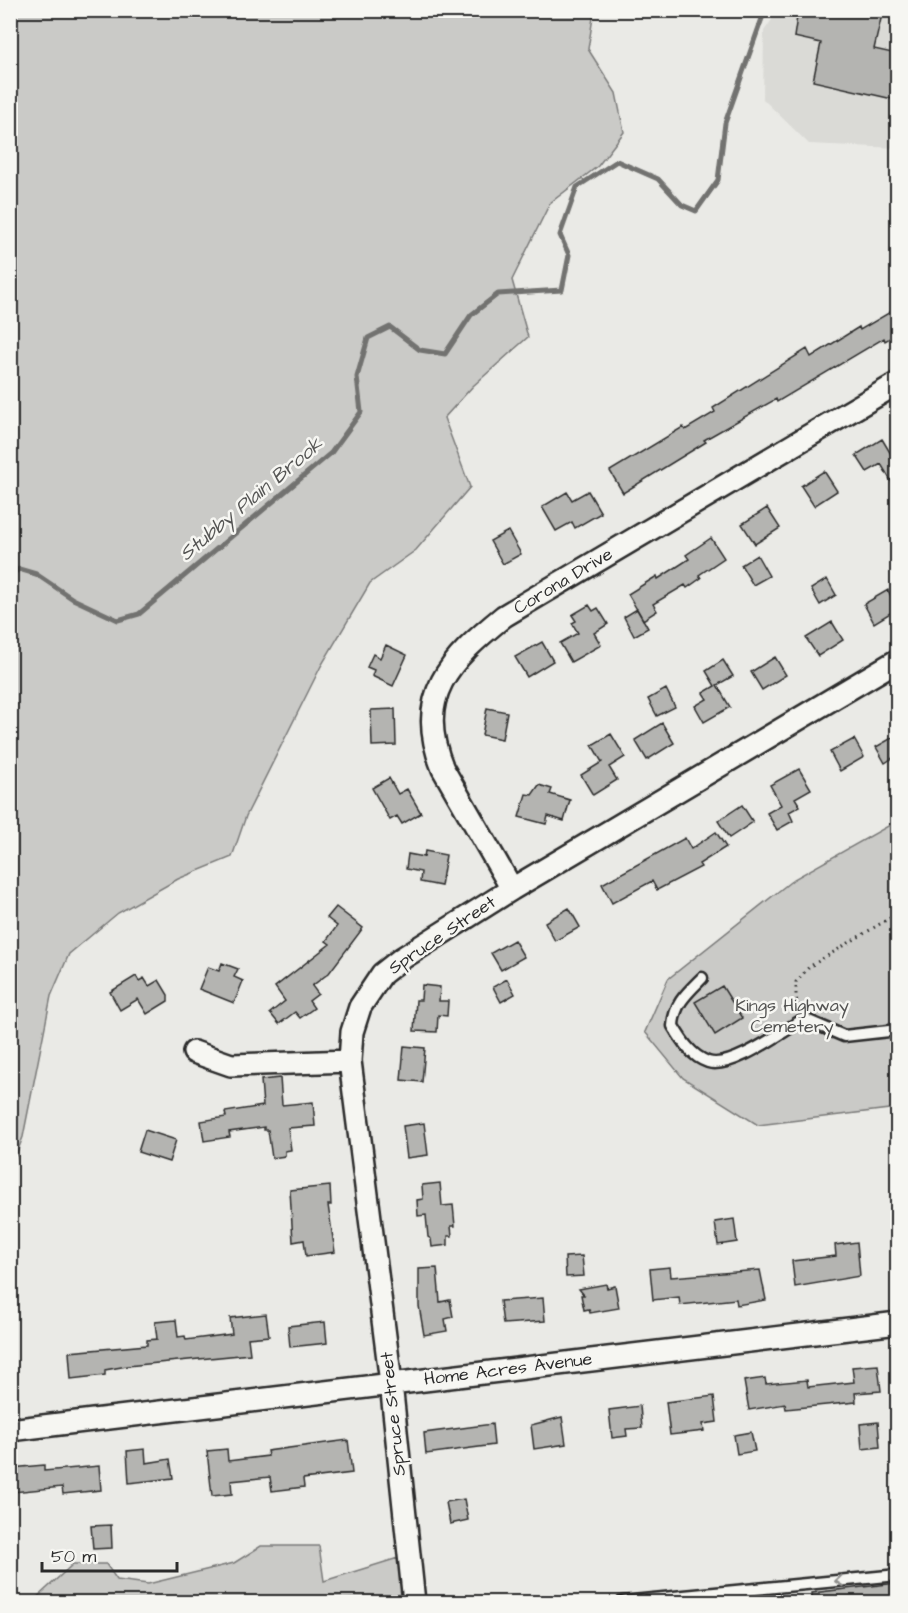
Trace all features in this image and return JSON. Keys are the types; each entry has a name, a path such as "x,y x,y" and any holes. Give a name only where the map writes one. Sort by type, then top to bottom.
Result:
{"street":[{"name":"Corona Drive","path":"512,889 443,770 436,753 432,716 435,699 455,659 504,616 897,383"},
{"name":"Spruce Street","path":"414,1602 391,1383 350,1061 352,1032 366,997 382,974 401,958 512,889 897,660"},
{"path":"194,1052 231,1065 350,1061"},
{"name":"Home Acres Avenue","path":"10,1430 897,1323"}],"lane":[{"path":"702,978 683,996 674,1011 673,1026 696,1056 710,1063 727,1063 804,1019 844,1035 897,1030"},
{"path":"622,1602 897,1575"}],"path":[{"path":"804,1019 796,998 796,982 803,974 839,948 897,913"}],"shaded area":[{"path":"778,11 897,11 897,148 809,144 763,99 764,31"}],"green space":[{"path":"11,10 594,11 588,49 616,93 624,132 598,166 550,203 512,280 528,337 473,386 444,418 470,487 416,550 370,583 321,666 246,816 232,857 178,879 118,913 69,954 51,996 23,1137 11,1168"},
{"name":"Kings Highway Cemetery","path":"897,821 897,1108 758,1125 683,1078 645,1032 668,979 794,879"},
{"path":"261,1546 319,1546 324,1581 398,1558 402,1595 316,1602 32,1602 73,1564 106,1564 117,1580 148,1584 234,1563"}],"building":[{"path":"798,10 883,10 874,49 897,54 897,100 813,81 821,43 794,37"},
{"path":"897,308 897,334 885,341 884,338 777,402 776,399 704,440 706,442 623,493 610,471 683,427 685,430 715,412 713,408 807,349 811,357 859,327 860,330"},
{"path":"882,439 897,464 897,491 881,464 867,472 856,455"},
{"path":"824,471 837,491 814,506 801,486"},
{"path":"588,491 601,513 575,528 572,522 556,531 542,507 567,492 572,500"},
{"path":"767,508 780,528 755,544 742,524"},
{"path":"508,531 521,554 503,564 490,541"},
{"path":"711,538 724,558 699,575 701,578 687,588 685,585 653,604 657,611 643,620 628,594 657,576 658,579 689,559 686,555"},
{"path":"757,555 769,576 753,585 741,565"},
{"path":"827,579 836,595 820,605 811,589"},
{"path":"888,590 897,609 874,623 864,604"},
{"path":"589,605 593,611 598,608 608,624 594,633 601,645 571,662 560,643 578,633 572,623 576,621 572,615"},
{"path":"637,609 648,628 634,636 624,617"},
{"path":"832,622 843,640 818,656 806,638"},
{"path":"542,642 553,661 527,677 515,657"},
{"path":"386,645 407,655 393,686 372,676 374,670 367,667 373,654 380,658"},
{"path":"775,657 786,675 762,690 751,672"},
{"path":"723,660 733,676 717,685 730,707 704,722 695,706 707,699 703,693 715,686 706,671"},
{"path":"666,689 675,707 657,716 648,699"},
{"path":"487,708 507,712 502,739 482,735"},
{"path":"395,709 396,745 372,746 371,710"},
{"path":"662,723 674,743 647,760 635,740"},
{"path":"611,734 625,757 609,767 617,780 593,795 581,775 602,762 592,745"},
{"path":"897,735 897,755 885,763 876,747"},
{"path":"854,739 864,757 840,771 830,752"},
{"path":"799,769 811,789 795,798 800,806 789,812 793,821 777,830 767,813 781,805 770,785"},
{"path":"389,778 398,794 407,789 421,813 402,824 397,816 390,820 372,788"},
{"path":"539,785 552,789 550,794 570,800 564,821 548,816 546,824 519,817 526,794 532,795"},
{"path":"742,805 753,822 729,838 718,821"},
{"path":"716,832 726,847 699,864 701,867 657,890 652,881 612,903 602,884 685,838 691,849"},
{"path":"425,851 446,855 441,886 420,882 421,872 406,869 408,854 424,857"},
{"path":"336,907 363,928 329,973 312,986 318,994 309,1001 314,1008 300,1018 295,1012 279,1024 270,1013 285,1001 275,987 330,944 326,941 337,926 327,918"},
{"path":"569,908 580,927 555,941 545,922"},
{"path":"514,940 524,957 501,970 491,953"},
{"path":"222,963 238,969 234,977 243,981 234,1003 199,989 208,967 219,971"},
{"path":"136,976 139,981 144,978 149,986 159,980 168,995 168,1001 147,1014 138,999 120,1010 110,992"},
{"path":"507,979 515,994 501,1002 493,987"},
{"path":"422,985 440,987 439,1001 448,1001 447,1016 438,1015 437,1032 414,1031 416,1000 421,1000"},
{"path":"722,986 742,1018 715,1035 695,1002"},
{"path":"404,1046 425,1048 422,1082 401,1080"},
{"path":"280,1078 282,1105 313,1102 315,1126 288,1128 291,1150 285,1151 285,1156 272,1158 268,1130 264,1130 264,1127 229,1132 230,1137 204,1141 201,1121 226,1117 225,1112 263,1106 261,1080"},
{"path":"424,1123 428,1155 407,1158 403,1126"},
{"path":"145,1130 176,1140 169,1162 138,1152"},
{"path":"440,1183 442,1206 453,1205 455,1226 451,1226 452,1236 448,1236 448,1245 432,1247 431,1239 428,1237 426,1215 418,1216 417,1200 423,1199 422,1185"},
{"path":"330,1186 331,1205 328,1205 335,1252 306,1256 304,1240 293,1242 290,1190"},
{"path":"734,1219 737,1242 718,1245 715,1222"},
{"path":"857,1242 860,1276 795,1287 792,1261 836,1256 835,1245"},
{"path":"582,1256 584,1276 566,1277 565,1257"},
{"path":"670,1267 671,1277 760,1270 766,1300 737,1305 736,1299 680,1305 679,1297 653,1300 650,1269"},
{"path":"437,1268 440,1302 450,1300 453,1317 445,1319 447,1331 424,1335 419,1306 419,1269"},
{"path":"606,1284 607,1288 615,1286 619,1308 590,1313 589,1309 584,1310 581,1295 584,1295 579,1289"},
{"path":"543,1298 545,1321 503,1324 500,1301"},
{"path":"266,1314 269,1336 248,1338 250,1354 127,1366 105,1370 105,1375 71,1379 69,1352 147,1345 147,1340 157,1339 155,1322 176,1320 178,1337 185,1336 186,1340 232,1334 230,1318"},
{"path":"325,1322 327,1343 290,1347 288,1326"},
{"path":"878,1365 881,1391 855,1393 856,1402 786,1409 785,1404 749,1410 744,1381 765,1378 766,1384 807,1380 808,1387 854,1382 852,1367"},
{"path":"714,1396 717,1422 703,1424 704,1431 670,1435 666,1402"},
{"path":"640,1406 642,1428 626,1429 627,1436 612,1438 609,1410"},
{"path":"562,1417 566,1444 534,1449 531,1425"},
{"path":"878,1422 880,1447 862,1449 860,1424"},
{"path":"492,1424 494,1445 426,1454 424,1433"},
{"path":"751,1432 755,1451 737,1454 734,1435"},
{"path":"348,1440 352,1473 303,1479 304,1487 272,1491 270,1477 231,1481 232,1494 212,1496 207,1451 227,1449 228,1461 268,1456 267,1451"},
{"path":"145,1449 146,1463 170,1459 173,1478 129,1483 127,1451"},
{"path":"44,1465 44,1471 99,1466 101,1490 63,1494 62,1487 13,1492 11,1468"},
{"path":"464,1499 468,1520 450,1524 446,1502"},
{"path":"111,1525 112,1548 93,1549 91,1526"},
{"path":"897,1583 897,1602 813,1602 812,1593"}],"waterway":[{"name":"Stubby Plain Brook","path":"10,576 19,569 36,574 73,599 118,620 139,614 331,453 361,412 357,377 368,338 390,327 420,350 445,354 471,315 498,294 562,290 569,255 560,235 577,187 617,161 658,179 682,205 696,211 718,180 725,123 765,10"}]}
